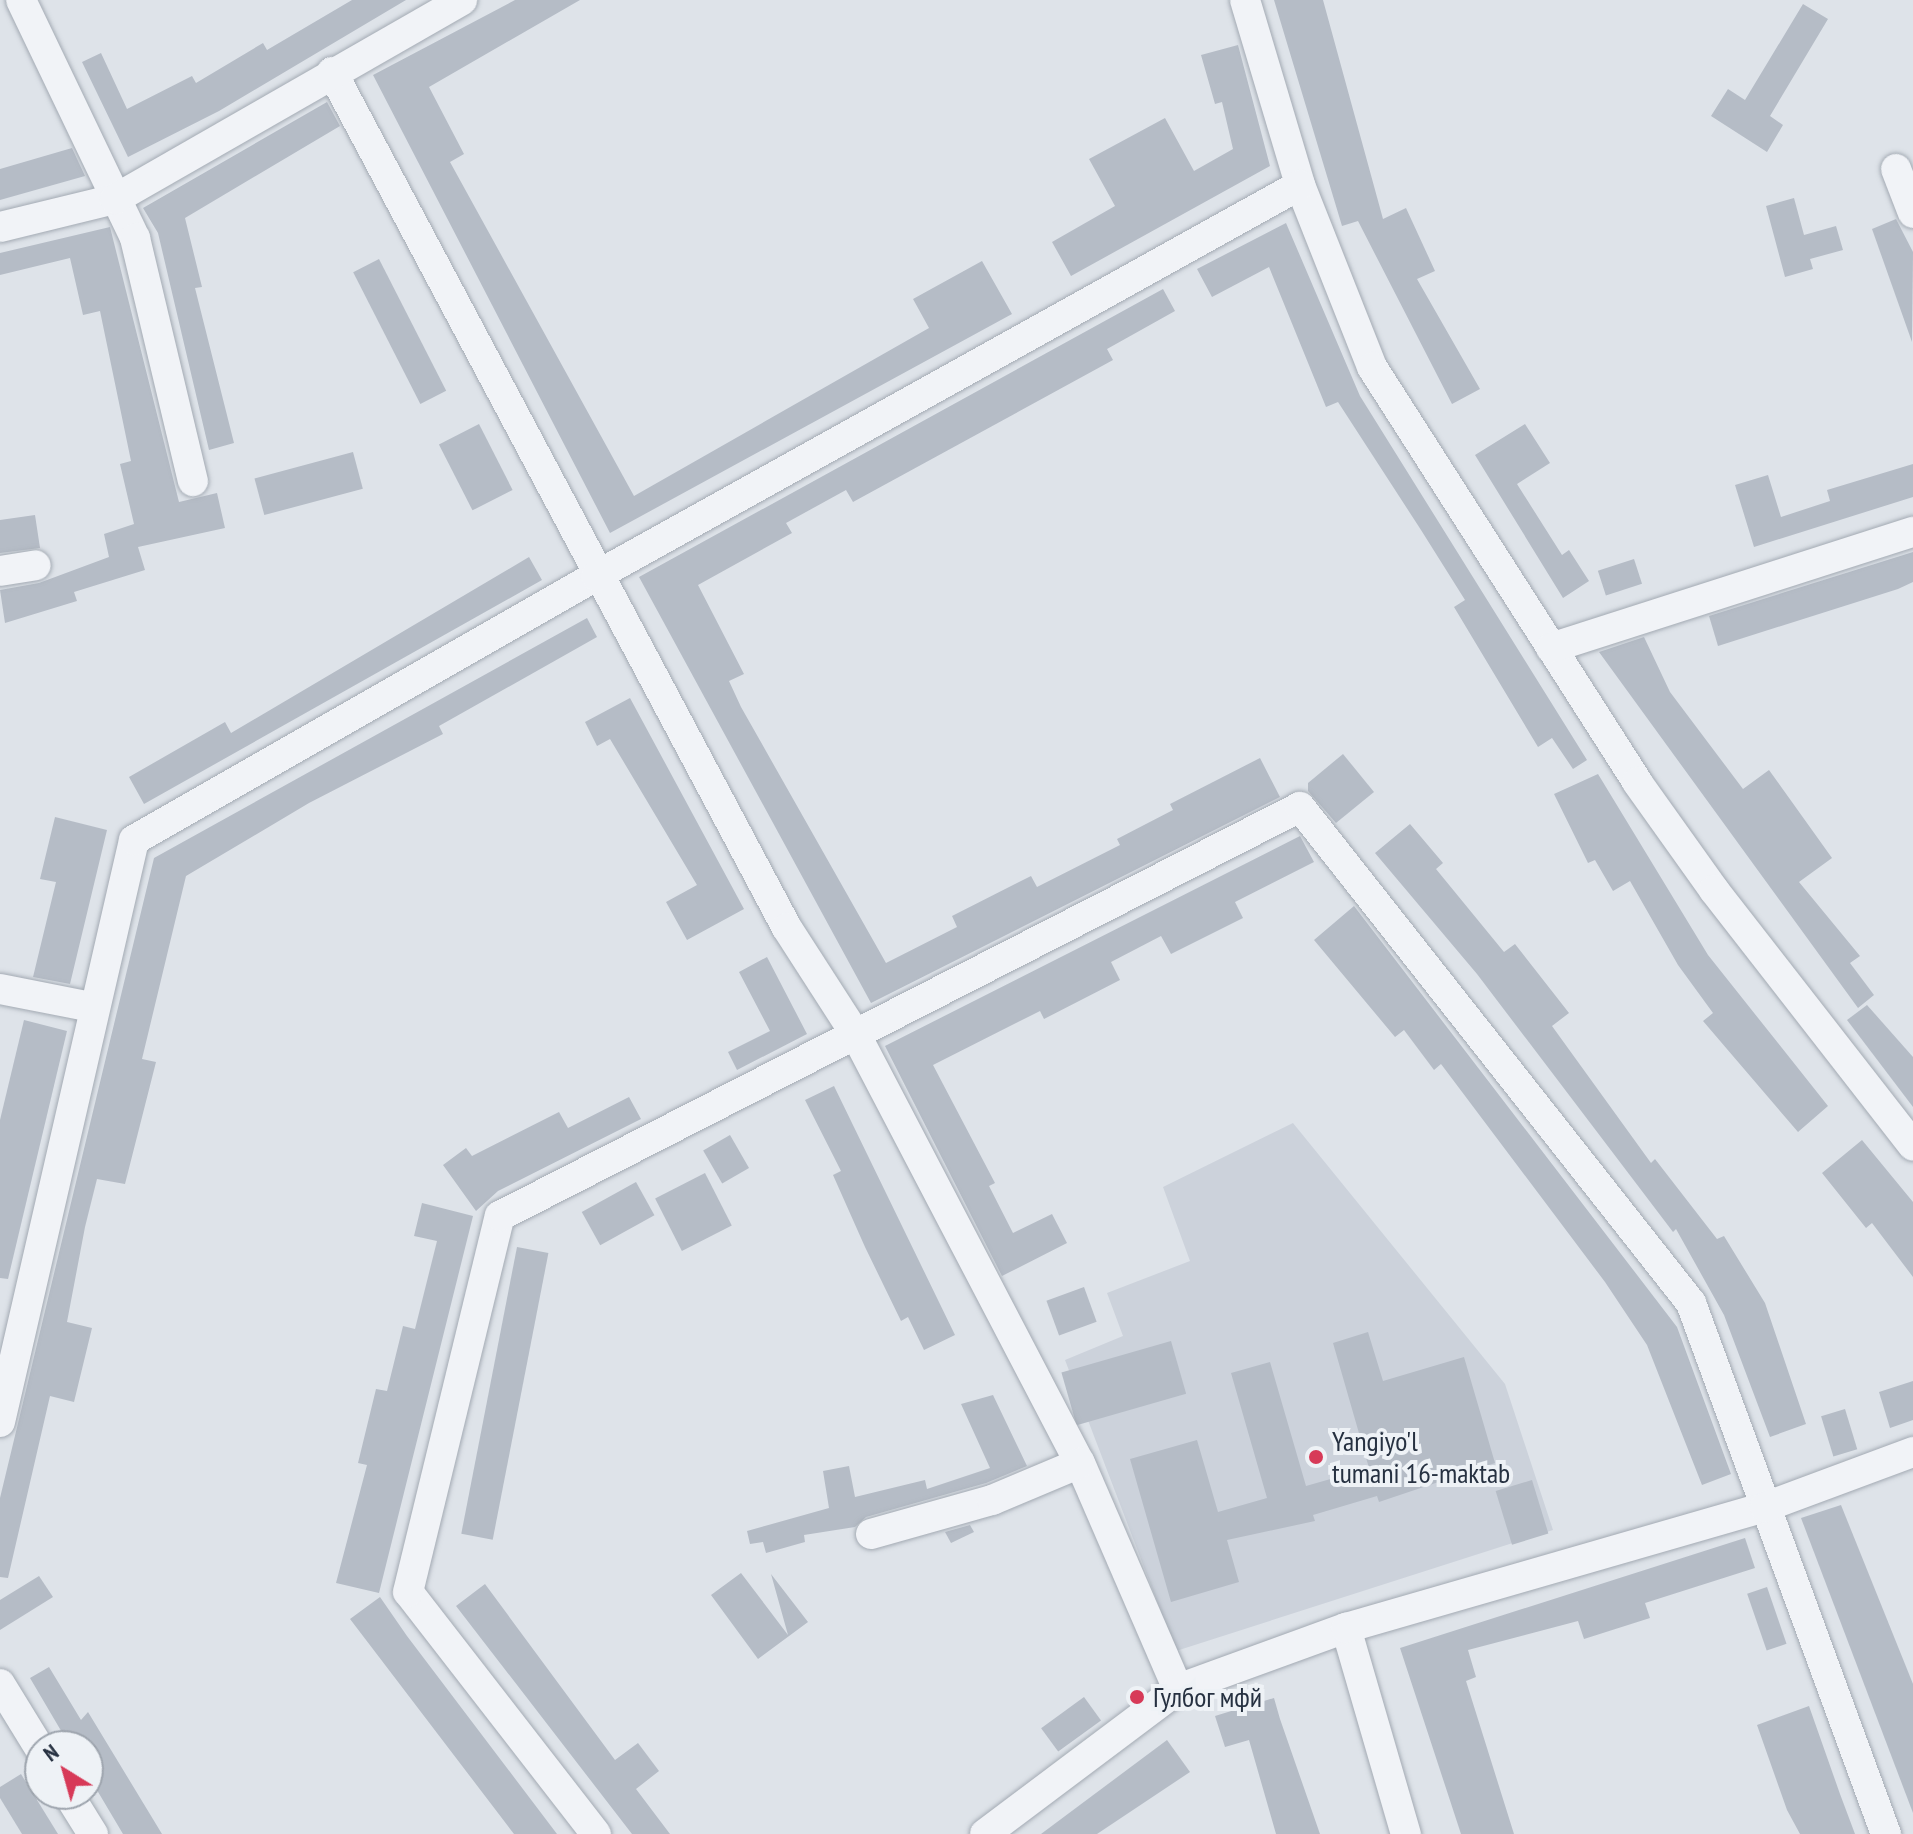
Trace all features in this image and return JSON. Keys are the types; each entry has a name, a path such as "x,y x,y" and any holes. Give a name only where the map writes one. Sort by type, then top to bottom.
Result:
{"street":[{"path":"21,0 135,238 193,481"},
{"path":"0,227 115,199 462,0"},
{"path":"1245,0 1300,185 1372,367 1551,648 1714,890 1913,1146"},
{"path":"332,72 467,321 596,576 787,928 856,1035 1080,1463 1178,1689"},
{"path":"1896,169 1913,213"},
{"path":"0,1422 92,1007 134,840 596,576 1300,185"},
{"path":"1551,648 1913,532"},
{"path":"0,571 36,565"},
{"path":"596,1834 408,1592 500,1216 1300,807 1691,1303 1886,1834"},
{"path":"0,989 92,1007"},
{"path":"985,1834 1178,1689 1346,1628 1765,1507 1913,1452"},
{"path":"871,1534 992,1500 1080,1463"},
{"path":"1346,1628 1406,1834"},
{"path":"0,1684 28,1730"},
{"path":"78,1810 93,1834"}],"shaded area":[{"name":"Yangiyo'l tumani 16-maktab","path":"1293,1123 1505,1384 1553,1530 1176,1651 1065,1360 1123,1336 1107,1293 1190,1261 1163,1187"}],"building":[{"path":"352,0 406,0 219,111 128,157 82,62 101,53 127,109 192,76 196,83 263,43 267,50"},
{"path":"515,0 580,0 429,87 464,154 450,162 634,496 929,328 913,299 982,261 1012,314 610,533 373,75"},
{"path":"1274,0 1323,0 1383,219 1406,208 1435,271 1417,279 1480,389 1452,404 1358,221 1342,226"},
{"path":"1803,4 1828,19 1770,116 1783,125 1767,152 1711,116 1728,89 1745,100"},
{"path":"1238,45 1270,166 1071,276 1052,242 1115,206 1089,159 1165,118 1194,171 1233,149 1222,102 1215,104 1201,55"},
{"path":"327,102 340,126 185,218 202,287 195,288 234,443 209,450 158,233 143,208"},
{"path":"72,148 85,176 0,200 0,169"},
{"path":"1794,198 1804,235 1836,226 1843,250 1810,259 1813,269 1785,277 1766,206"},
{"path":"1896,219 1913,252 1912,342 1872,229"},
{"path":"1286,223 1360,396 1587,760 1573,769 1552,738 1538,747 1454,607 1465,600 1338,402 1326,407 1269,267 1212,297 1197,269"},
{"path":"110,227 179,502 217,493 225,528 138,547 145,570 74,592 77,601 5,623 0,590 39,583 109,557 104,534 134,524 120,464 131,461 100,311 83,315 70,258 0,275 0,253"},
{"path":"379,259 446,391 420,404 353,272"},
{"path":"1163,289 1175,311 1107,349 1113,360 853,502 846,490 786,523 792,533 698,585 744,674 729,681 741,707 886,963 957,927 952,916 1031,876 1037,887 1120,845 1117,839 1173,810 1170,804 1260,758 1280,797 871,1003 639,577"},
{"path":"479,424 513,490 473,510 439,444"},
{"path":"1525,424 1550,463 1517,484 1562,555 1569,550 1589,581 1563,598 1475,455"},
{"path":"353,452 363,489 264,515 254,478"},
{"path":"1913,464 1913,497 1754,547 1735,485 1768,475 1781,517 1830,501 1827,490"},
{"path":"35,515 40,548 0,553 0,520"},
{"path":"1913,552 1913,582 1718,646 1709,616"},
{"path":"529,557 542,580 144,804 129,777 225,722 231,733"},
{"path":"1634,559 1642,584 1606,595 1598,571"},
{"path":"587,618 597,637 439,726 443,734 309,803 186,876 142,1059 156,1062 125,1184 97,1179 85,1227 67,1322 92,1328 74,1402 50,1396 8,1578 0,1577 0,1498 154,858"},
{"path":"1644,637 1670,692 1743,789 1769,770 1832,858 1799,882 1860,956 1850,963 1874,995 1858,1008 1599,652"},
{"path":"630,698 744,909 687,940 666,902 697,885 610,739 597,746 585,722"},
{"path":"1343,754 1374,792 1336,823 1308,791 1308,783"},
{"path":"1598,774 1708,955 1828,1106 1798,1132 1703,1021 1713,1013 1678,965 1630,881 1613,891 1595,860 1588,863 1554,794"},
{"path":"55,817 107,830 70,984 33,977 56,882 40,879"},
{"path":"1410,824 1443,863 1436,869 1504,952 1515,944 1569,1013 1552,1026 1651,1163 1655,1159 1717,1239 1724,1236 1765,1303 1806,1424 1770,1437 1724,1315 1676,1229 1673,1232 1477,974 1375,853"},
{"path":"1300,836 1314,862 1235,902 1243,918 1171,954 1161,936 1111,962 1120,980 1044,1019 1040,1011 933,1065 995,1183 989,1186 1013,1233 1052,1214 1067,1243 1002,1276 885,1046"},
{"path":"1354,906 1677,1327 1731,1474 1702,1485 1647,1345 1605,1282 1441,1064 1434,1070 1404,1030 1395,1037 1314,940"},
{"path":"767,957 807,1034 737,1070 728,1052 770,1031 739,972"},
{"path":"1867,1005 1913,1057 1913,1107 1847,1020"},
{"path":"24,1020 67,1031 8,1279 0,1278 0,1120"},
{"path":"834,1086 955,1335 924,1350 908,1317 901,1321 865,1247 833,1175 841,1171 805,1100"},
{"path":"629,1097 641,1119 498,1191 476,1211 443,1165 466,1148 472,1156 559,1112 568,1128"},
{"path":"730,1135 749,1168 722,1183 703,1150"},
{"path":"1862,1140 1913,1202 1913,1277 1872,1223 1866,1228 1822,1173"},
{"path":"705,1173 732,1226 682,1251 655,1198"},
{"path":"636,1182 654,1215 600,1245 582,1212"},
{"path":"422,1203 473,1216 379,1593 336,1583 367,1465 358,1463 376,1389 387,1391 403,1326 415,1329 437,1241 414,1236"},
{"path":"517,1247 548,1253 493,1540 461,1534"},
{"path":"1084,1287 1097,1322 1059,1335 1046,1301"},
{"path":"1368,1332 1383,1381 1464,1357 1495,1463 1379,1502 1377,1496 1313,1515 1315,1521 1227,1540 1239,1582 1171,1602 1130,1459 1197,1440 1218,1512 1267,1498 1231,1373 1270,1362 1306,1486 1369,1468 1333,1343"},
{"path":"1171,1341 1186,1394 1077,1425 1061,1372"},
{"path":"1913,1381 1913,1420 1890,1428 1879,1392"},
{"path":"993,1395 1027,1466 986,1483 866,1517 855,1527 804,1535 805,1542 766,1553 763,1542 750,1544 747,1531 829,1508 823,1471 849,1466 855,1497 925,1480 927,1489 990,1468 961,1404"},
{"path":"1845,1409 1857,1449 1833,1456 1821,1416"},
{"path":"1532,1480 1548,1534 1512,1545 1496,1491"},
{"path":"1841,1505 1913,1684 1913,1813 1801,1518"},
{"path":"970,1525 974,1532 951,1543 945,1532"},
{"path":"1745,1538 1755,1568 1645,1603 1650,1618 1584,1639 1578,1621 1468,1650 1476,1677 1466,1681 1514,1834 1461,1834 1400,1648"},
{"path":"741,1573 788,1635 771,1574 808,1622 758,1659 711,1595"},
{"path":"39,1576 53,1597 0,1630 0,1600"},
{"path":"485,1584 615,1760 638,1743 659,1771 636,1789 670,1834 632,1834 456,1606"},
{"path":"1767,1587 1787,1644 1767,1651 1747,1594"},
{"path":"380,1597 557,1834 514,1834 350,1619"},
{"path":"49,1667 81,1720 88,1712 99,1730 61,1730 30,1678"},
{"path":"1084,1697 1101,1720 1058,1752 1041,1728"},
{"path":"1274,1698 1320,1834 1276,1834 1249,1740 1225,1747 1215,1716"},
{"path":"1809,1706 1855,1834 1800,1834 1787,1810 1757,1725"},
{"path":"104,1738 162,1834 123,1834 104,1802"},
{"path":"1167,1740 1190,1772 1097,1834 1041,1834"},
{"path":"21,1774 24,1779 24,1810 43,1810 58,1834 22,1834 0,1798 0,1787"}],"place":[{"name":"Yangiyo'l tumani 16-maktab","path":"1316,1457"},
{"name":"Гулбог мфй","path":"1137,1697"}]}
